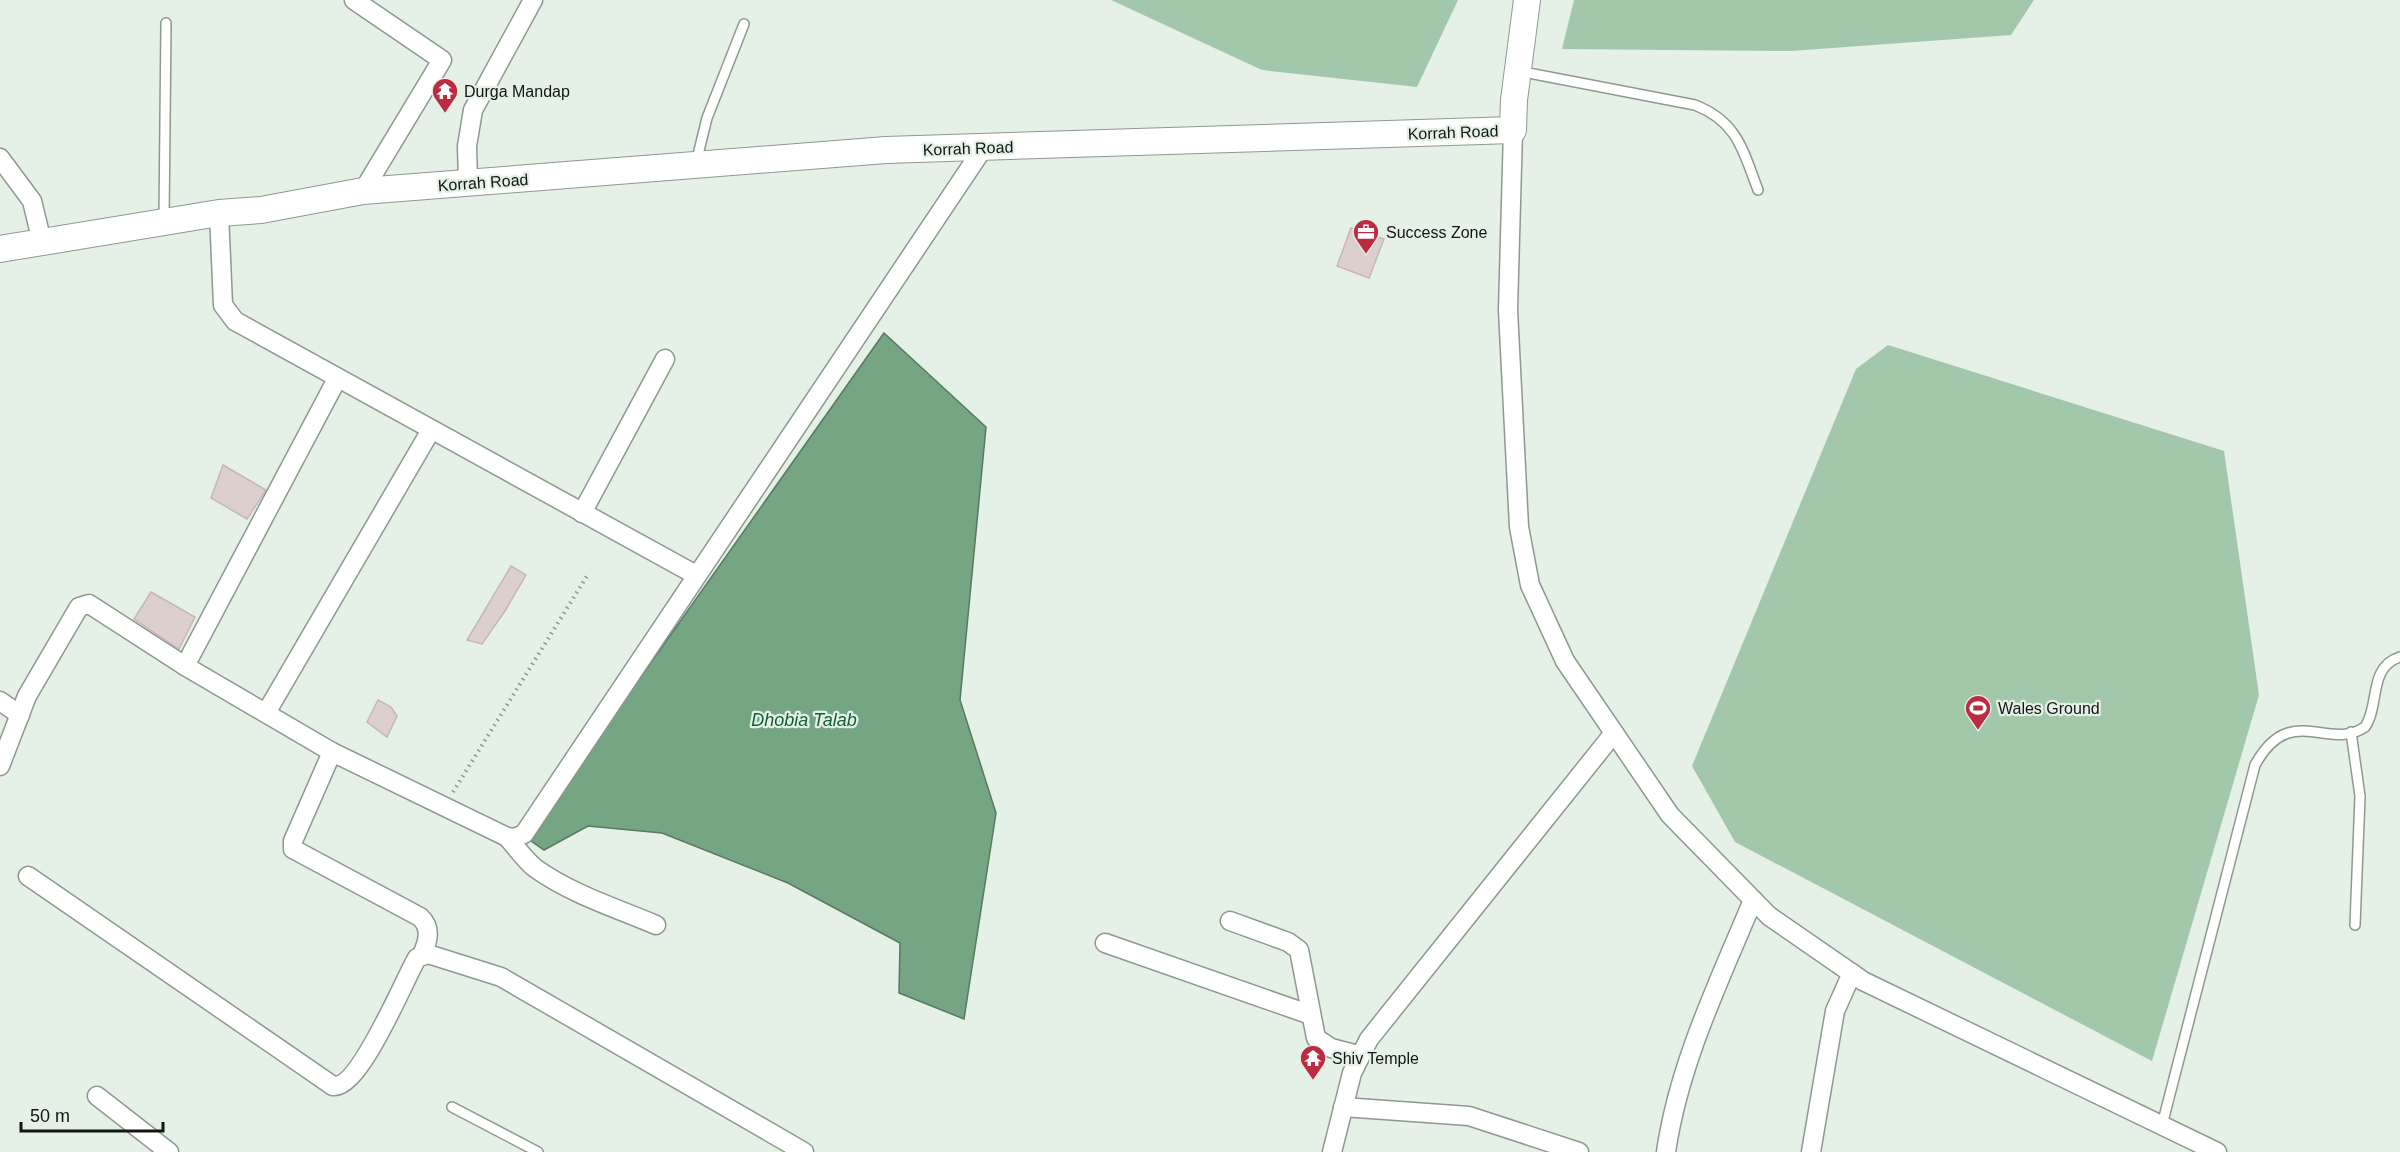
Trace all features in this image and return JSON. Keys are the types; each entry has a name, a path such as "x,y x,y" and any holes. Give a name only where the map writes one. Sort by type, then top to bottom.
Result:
{"main road":[{"name":"Korrah Road","path":"0,249 219,213 294,205 363,191 886,150 1513,130 1527,0"}],"street":[{"path":"354,0 442,60 363,191"},
{"path":"468,183 467,146 473,110 533,0"},
{"path":"1513,130 1508,310 1519,527 1530,585 1565,661 1670,815 1769,916 1852,973 2217,1152"},
{"path":"507,837 520,836 528,829 984,147"},
{"path":"0,158 32,201 42,242"},
{"path":"219,213 223,305 228,314 337,379 696,575"},
{"path":"582,513 665,359"},
{"path":"185,666 337,379"},
{"path":"266,713 431,430"},
{"path":"0,766 27,696 82,604 100,608 185,666 333,752 443,808 507,837 534,866 546,874 584,895 656,925"},
{"path":"0,701 20,715"},
{"path":"1332,1152 1358,1055 1614,733"},
{"path":"28,876 335,1087 344,1083 372,1046 389,1018 412,967 422,955 428,932 427,923 420,917 293,849 293,841 333,752"},
{"path":"1666,1152 1675,1100 1687,1062 1753,900"},
{"path":"1230,921 1288,942 1299,950 1313,1031 1320,1043 1358,1055"},
{"path":"1105,943 1311,1015"},
{"path":"422,955 440,956 501,977 804,1152"},
{"path":"1811,1152 1835,1011 1852,973"},
{"path":"97,1096 169,1152"},
{"path":"1343,1107 1468,1116 1524,1132 1579,1152"}],"lane":[{"path":"164,222 166,22"},
{"path":"695,165 707,118 744,24"},
{"path":"1518,71 1695,105 1711,111 1731,128 1758,190"},
{"path":"2162,1125 2255,765 2271,743 2288,732 2359,730 2368,722 2380,673 2390,661 2400,657"},
{"path":"2351,732 2360,796 2355,925"},
{"path":"452,1107 538,1152"}],"path":[{"path":"443,808 587,576"}],"shaded area":[{"path":"1111,0 1458,0 1417,87 1262,70"},
{"path":"1574,0 2034,0 2011,35 1791,51 1562,49"},
{"name":"Wales Ground","path":"1888,345 2224,451 2259,695 2152,1061 1735,842 1692,766 1856,369"}],"water":[{"name":"Dhobia Talab","path":"884,333 986,427 960,700 996,813 964,1019 899,993 900,943 788,883 662,833 588,826 544,850 527,838"}],"building":[{"path":"1351,228 1384,239 1369,278 1337,266"},
{"path":"223,465 266,490 247,519 211,498"},
{"path":"511,566 526,575 505,611 482,644 467,640"},
{"path":"151,592 195,617 179,649 134,619"},
{"path":"378,700 391,707 397,716 387,737 367,722"}],"place":[{"name":"Durga Mandap","path":"445,114"},
{"name":"Success Zone","path":"1366,255"},
{"name":"Wales Ground","path":"1978,731"},
{"name":"Shiv Temple","path":"1313,1081"}]}
